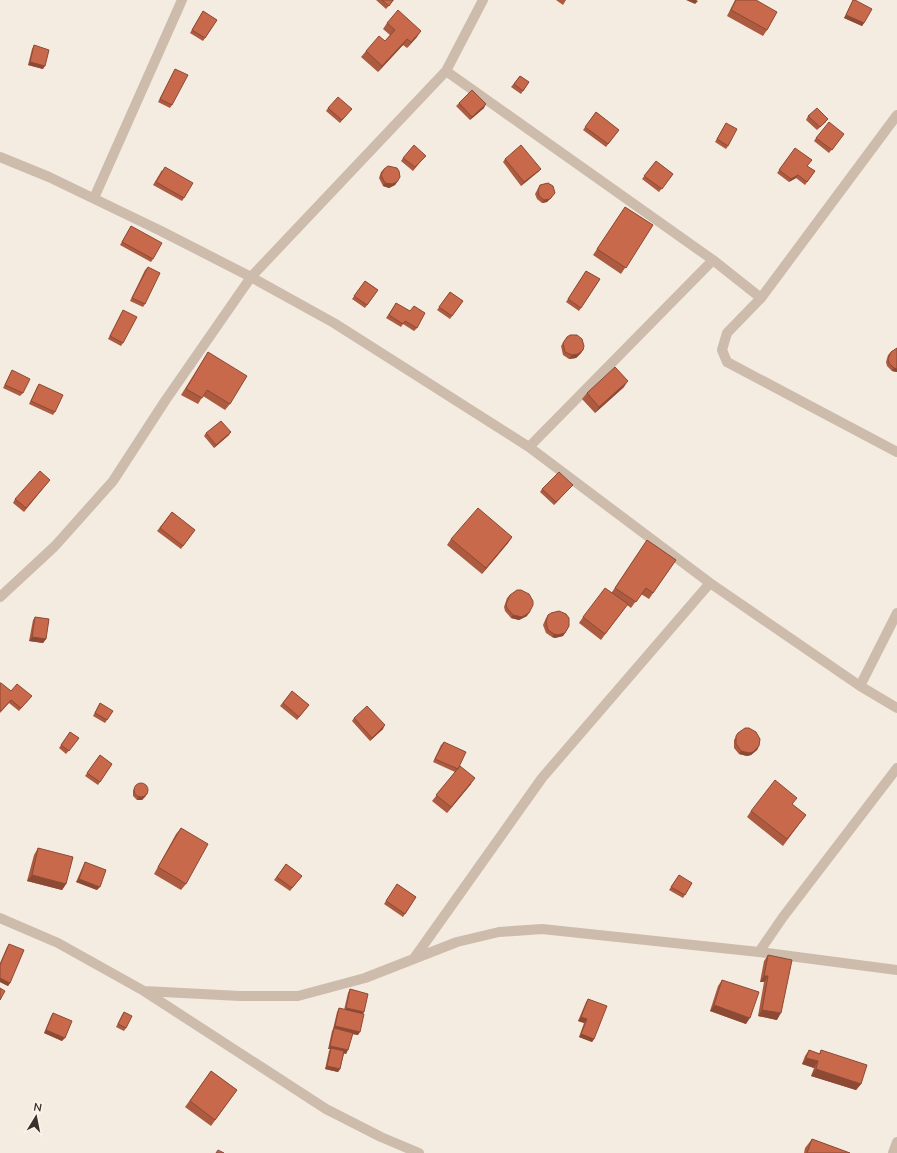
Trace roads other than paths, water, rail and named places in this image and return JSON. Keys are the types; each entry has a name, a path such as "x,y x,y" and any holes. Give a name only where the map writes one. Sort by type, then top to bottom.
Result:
{"street":[{"path":"94,198 182,0"},
{"path":"0,597 55,546 113,481 165,401 251,277 446,71 483,0"},
{"path":"446,71 713,260 761,298"},
{"path":"897,115 761,298 727,333 722,350 728,362 897,452"},
{"path":"0,157 49,177 94,198 251,277 334,323 529,447 710,583 860,686 897,708"},
{"path":"529,447 713,260"},
{"path":"415,957 542,778 710,583"},
{"path":"860,686 897,613"},
{"path":"760,952 783,917 897,768"},
{"path":"0,918 58,943 144,991 326,1109 381,1137 419,1153"},
{"path":"144,991 240,996 298,996 365,978 415,957 457,942 499,932 542,929 760,952 897,970"},
{"path":"893,1153 897,1142"}]}
